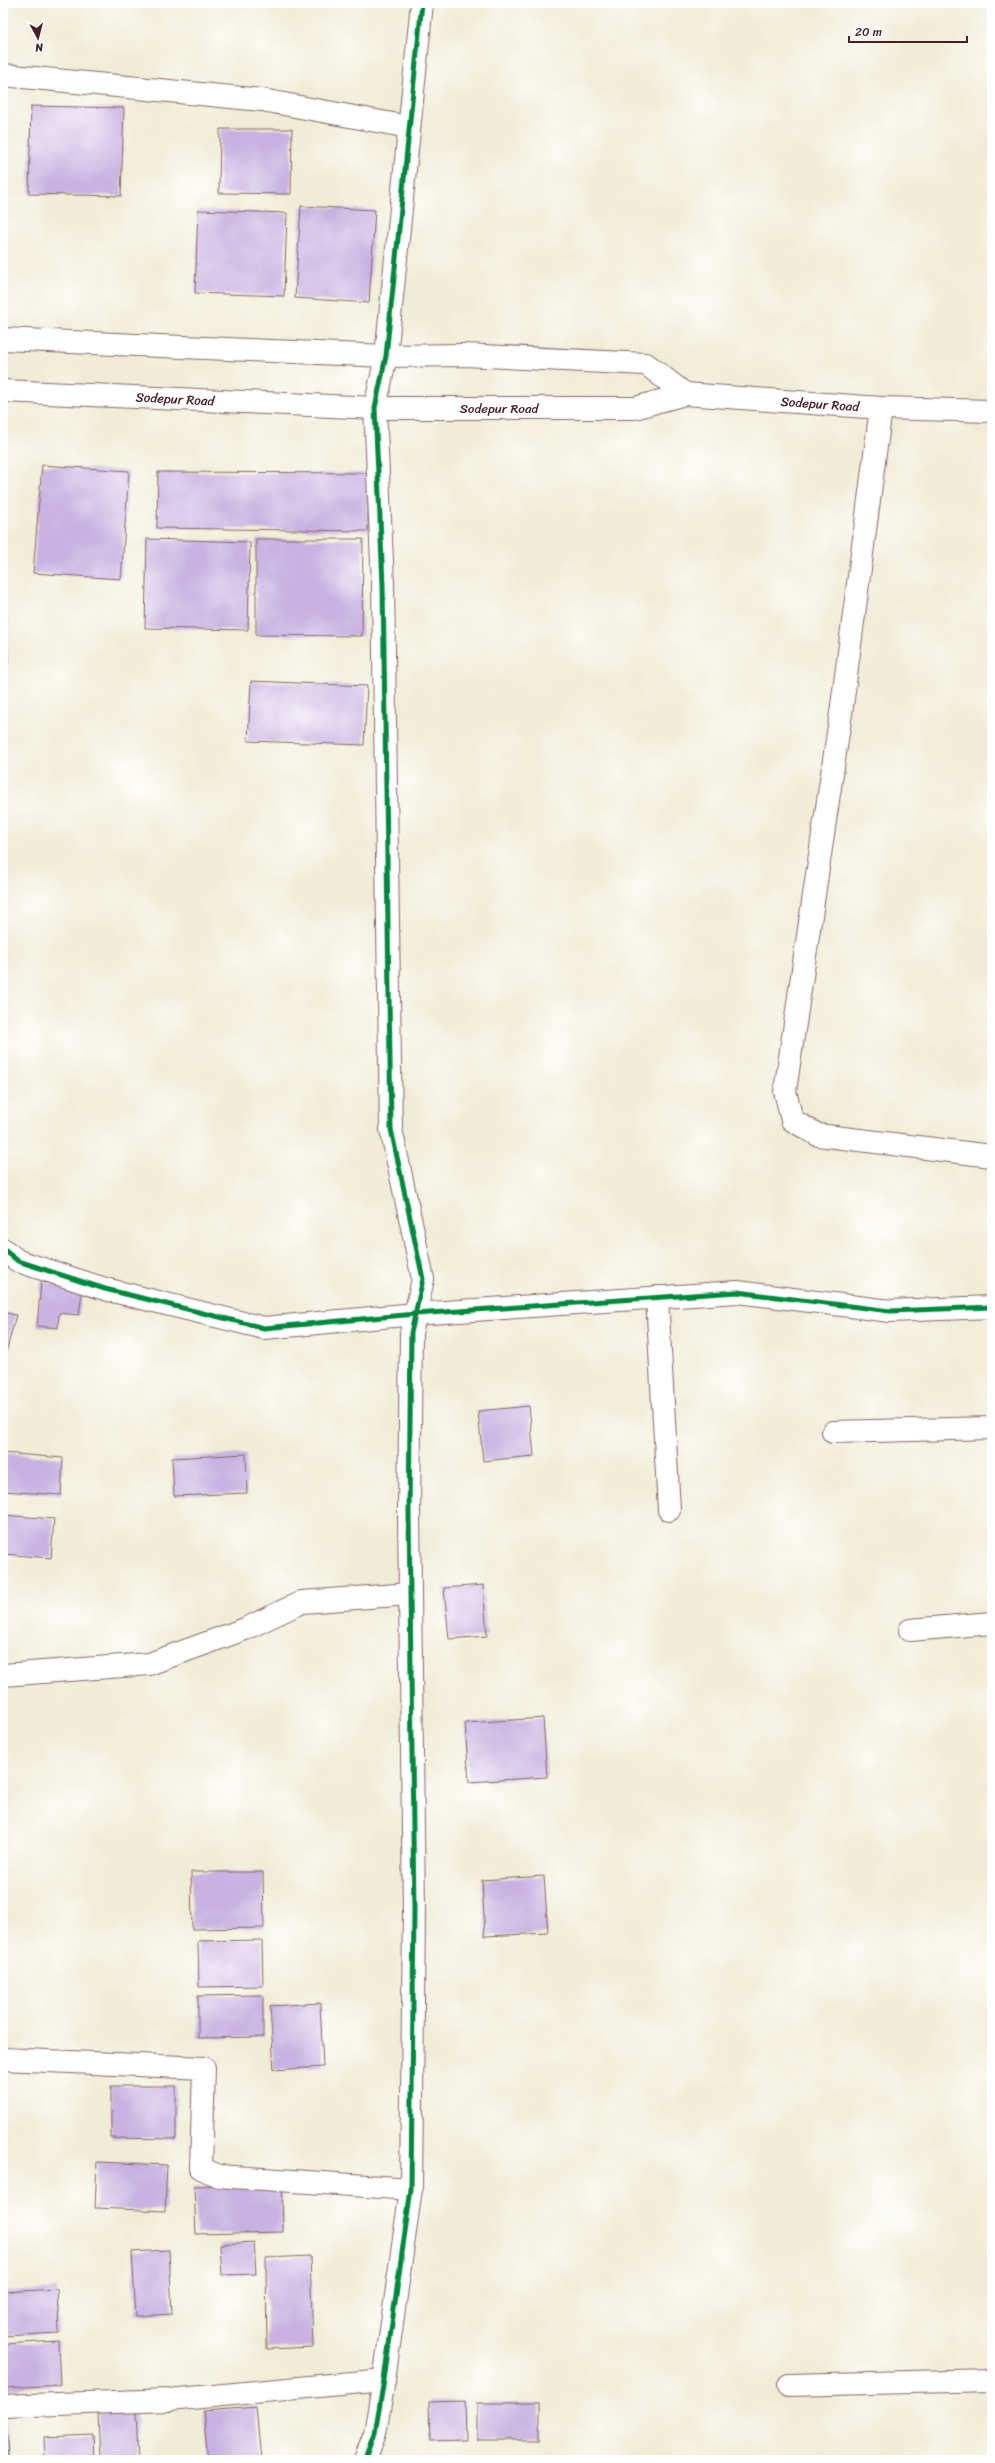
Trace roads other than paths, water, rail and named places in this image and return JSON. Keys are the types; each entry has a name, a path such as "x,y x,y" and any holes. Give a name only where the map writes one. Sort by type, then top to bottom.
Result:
{"street":[{"path":"365,2460 375,2433 384,2380 411,2189 414,1910 410,1594 411,1333 423,1278 391,1129 383,584 375,408 386,356 422,3"},
{"path":"3,75 262,100 409,127"},
{"path":"3,338 386,356 465,356 646,364 685,394"},
{"name":"Sodepur Road","path":"3,391 375,408 635,408 685,394 882,408 992,411"},
{"path":"882,408 841,714 785,1091 792,1120 818,1135 992,1156"},
{"path":"3,1250 18,1261 105,1289 264,1328 415,1314 737,1292 890,1311 992,1307"},
{"path":"657,1297 669,1510"},
{"path":"833,1432 992,1428"},
{"path":"3,1675 149,1664 245,1629 302,1602 410,1594"},
{"path":"910,1630 992,1622"},
{"path":"3,2059 85,2061 204,2068 201,2168 218,2176 411,2189"},
{"path":"3,2406 169,2400 384,2380"},
{"path":"789,2385 992,2380"}]}
